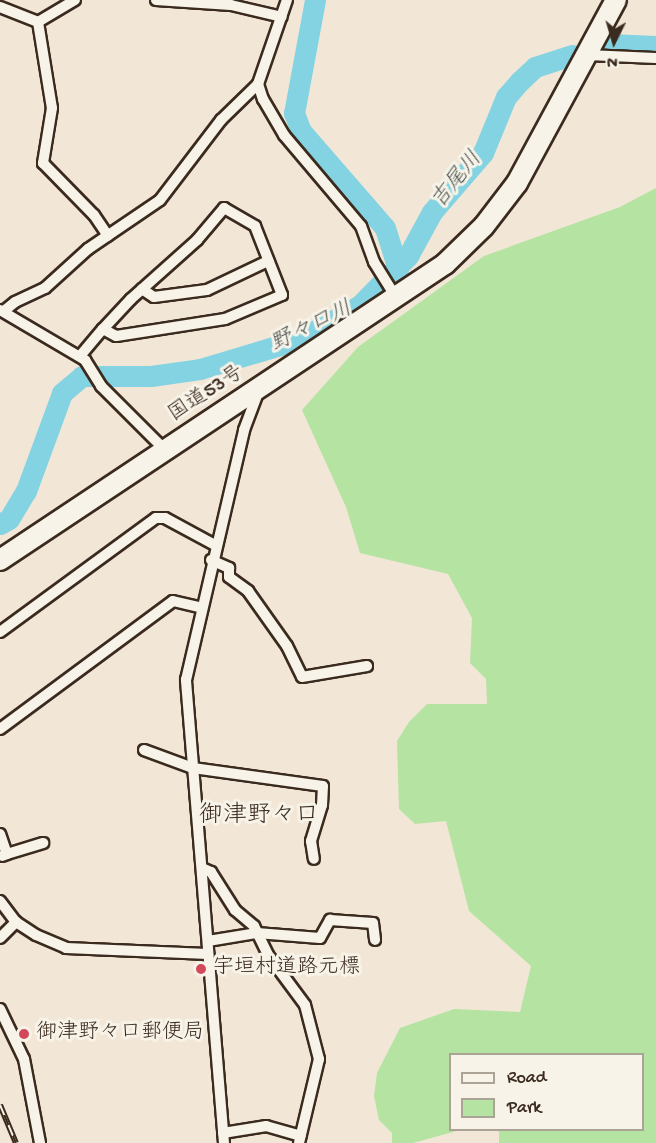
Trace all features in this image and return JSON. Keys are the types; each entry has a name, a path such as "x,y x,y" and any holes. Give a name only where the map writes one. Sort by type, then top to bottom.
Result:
{"highway":[{"name":"国道53号","path":"0,560 260,390 394,293 445,264 484,226 522,174 616,0"}],"street":[{"path":"38,22 75,0"},
{"path":"156,0 231,5 282,18"},
{"path":"166,451 100,386 82,358 2,311 15,302 45,288 88,249 160,200 221,120 258,84 287,0"},
{"path":"0,7 38,22"},
{"path":"38,22 52,108 43,163 94,215 108,236"},
{"path":"587,55 656,58"},
{"path":"258,84 263,99 284,135 361,226 378,268 394,293"},
{"path":"82,358 103,329 142,289 197,240 224,208 255,226 282,295 225,319 116,336 103,329"},
{"path":"142,289 154,297 207,290 268,261"},
{"path":"224,1139 186,680 211,560 244,430 260,390"},
{"path":"0,632 156,518 165,518 215,545"},
{"path":"211,560 229,568 229,577 253,598 287,646 302,677 367,666"},
{"path":"0,729 173,601 201,607"},
{"path":"144,750 193,768 323,786 322,805 311,841 314,859"},
{"path":"0,834 3,855 43,843"},
{"path":"202,868 211,872 235,910 257,933 268,955 301,997 318,1046 318,1077 300,1140 266,1126 212,1143"},
{"path":"0,901 16,922 36,936 66,948 208,954"},
{"path":"208,941 257,933 320,938 330,920 373,923 375,940"},
{"path":"0,938 16,922"},
{"path":"0,1009 24,1059 40,1143"}],"green space":[{"path":"656,188 656,1143 499,1143 499,1131 644,1131 644,1053 449,1053 449,1131 456,1131 413,1143 392,1143 392,1133 379,1120 374,1096 377,1073 400,1028 454,1009 520,1012 531,966 469,911 446,821 415,824 399,809 397,741 409,722 427,704 487,704 486,679 470,663 472,618 448,574 360,553 346,507 302,410 358,347 484,256 620,207"}],"waterway":[{"name":"野々口川","path":"315,0 294,113 301,131 385,228 398,269"},
{"name":"吉尾川","path":"610,44 656,46"},
{"name":"野々口川","path":"0,524 9,519 26,491 62,393 82,376 151,376 200,369 300,339 360,305 408,256 432,212 483,153 506,97 535,67 572,55"}],"railway":[{"path":"0,1105 16,1143"}],"place":[{"name":"宇垣村道路元標","path":"201,969"},
{"name":"御津野々口郵便局","path":"24,1034"}],"district":[{"name":"御津野々口","path":"259,817"}]}
